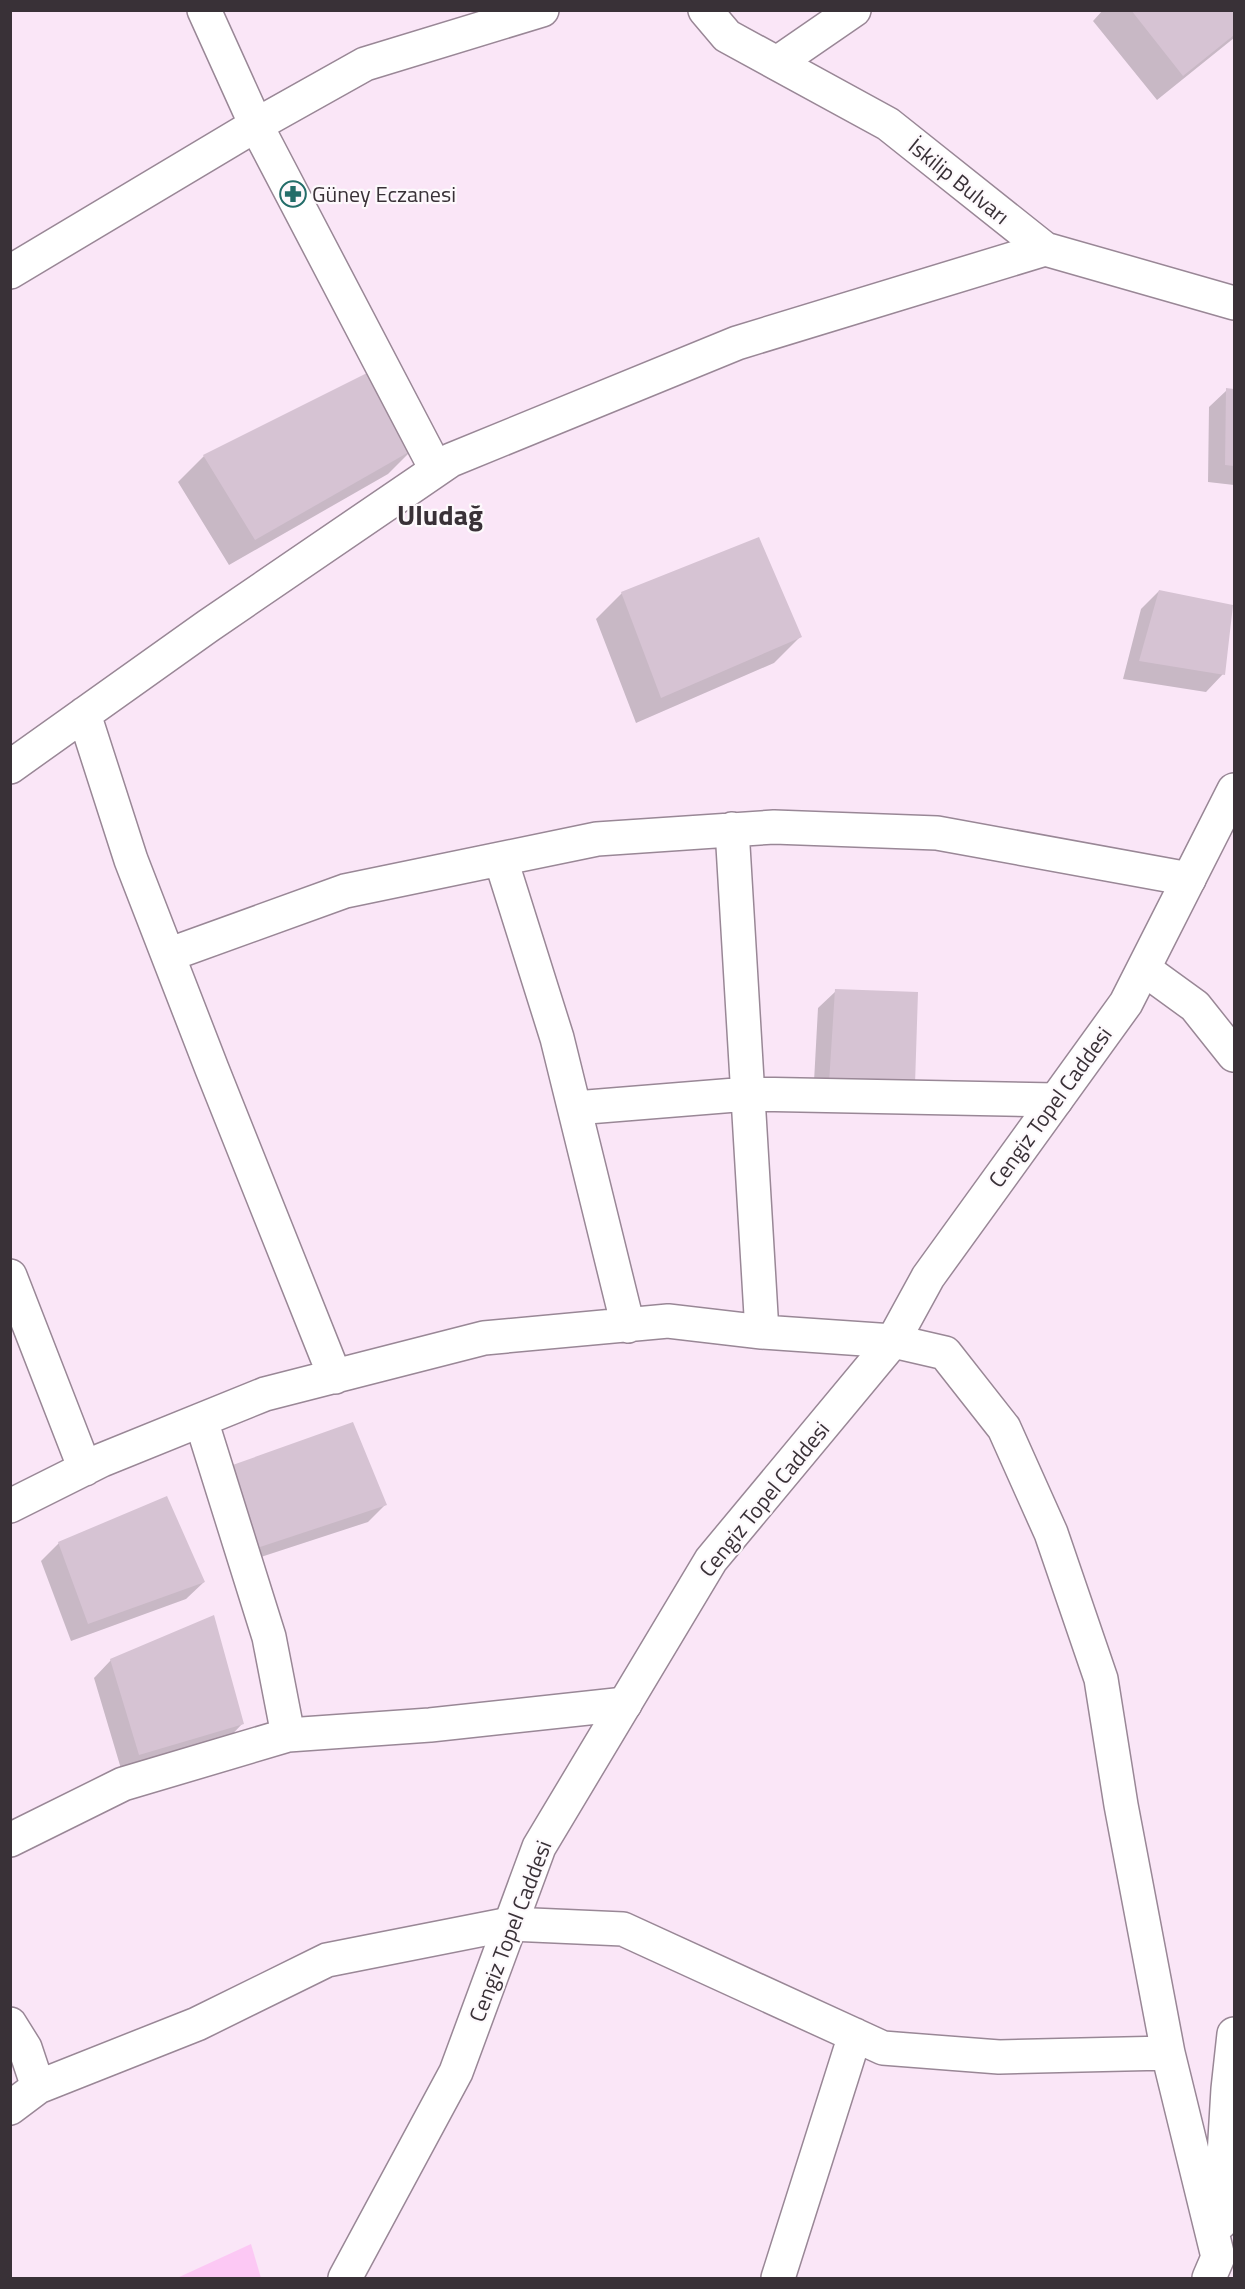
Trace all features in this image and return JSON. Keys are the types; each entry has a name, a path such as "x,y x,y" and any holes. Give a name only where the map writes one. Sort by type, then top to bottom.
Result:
{"street":[{"path":"204,10 256,125 436,469"},
{"path":"10,272 256,125 365,64 542,10"},
{"name":"İskilip Bulvarı","path":"705,10 727,36 888,124 1045,249 1234,303"},
{"path":"777,63 854,10"},
{"path":"10,767 208,626 451,460 737,343 1045,249"},
{"path":"84,714 131,860 335,1377"},
{"name":"Cengiz Topel Caddesi","path":"345,2278 456,2072 539,1847 711,1560 893,1341 928,1276 1126,1003 1234,790"},
{"path":"168,955 345,891 597,839 774,827 937,833 1190,879"},
{"path":"732,829 762,1332"},
{"path":"501,860 557,1038 628,1326"},
{"path":"1144,969 1195,1006 1234,1055"},
{"path":"575,1108 748,1094 1056,1100"},
{"path":"12,1285 85,1468"},
{"path":"10,1506 85,1468 266,1394 484,1338 668,1322 762,1332 893,1341 945,1353 1004,1428 1051,1533 1101,1679 1121,1805 1168,2053 1214,2268"},
{"path":"201,1420 268,1637 288,1735"},
{"path":"10,1840 123,1784 288,1735 430,1725 625,1704"},
{"path":"10,2108 38,2086 197,2024 327,1960 510,1924 623,1929 883,2048 999,2057 1168,2053"},
{"path":"10,2024 25,2048 38,2086"},
{"path":"1214,2268 1233,2068 1234,2034"},
{"path":"778,2278 855,2035"}],"shaded area":[{"path":"251,2244 261,2278 177,2278"}],"building":[{"path":"1131,10 1234,10 1234,35 1183,76"},
{"path":"373,370 416,448 255,540 203,455"},
{"path":"1226,388 1234,389 1234,466 1225,465"},
{"path":"759,537 802,637 661,698 621,592"},
{"path":"1159,590 1233,605 1225,675 1139,661"},
{"path":"835,989 918,992 915,1085 829,1083"},
{"path":"353,1422 387,1505 254,1549 227,1467"},
{"path":"167,1496 205,1582 88,1624 58,1542"},
{"path":"214,1615 244,1724 139,1755 110,1659"}],"place":[{"name":"Güney Eczanesi","path":"293,194"}],"district":[{"name":"Uludağ","path":"440,514"}]}
